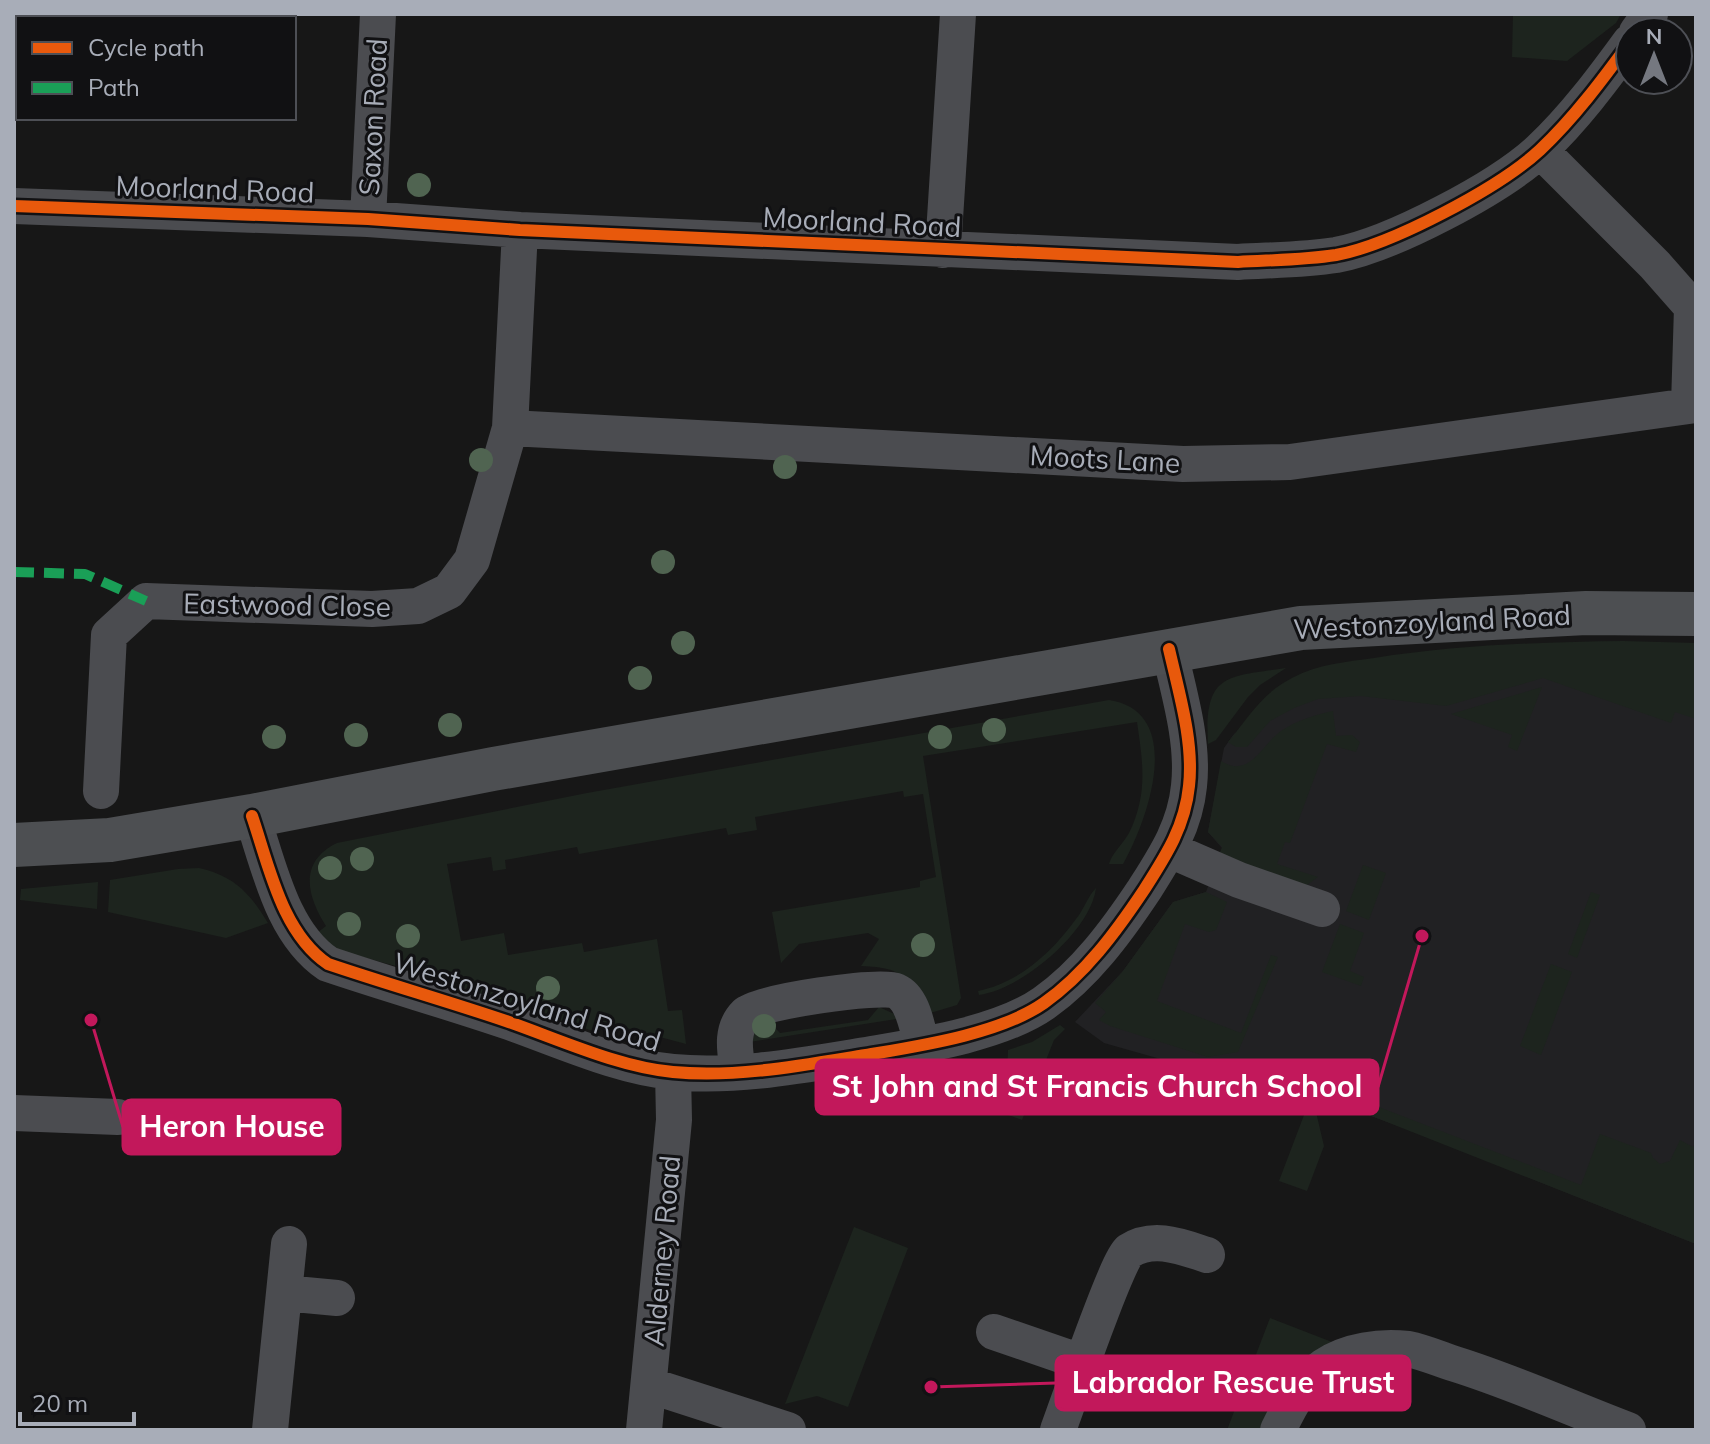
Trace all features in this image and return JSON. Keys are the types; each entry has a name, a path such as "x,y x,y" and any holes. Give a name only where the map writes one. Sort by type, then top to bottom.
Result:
{"main road":[{"name":"Westonzoyland Road","path":"14,845 110,840 493,769 1301,628 1586,613 1696,614"}],"street":[{"name":"Saxon Road","path":"368,219 378,14"},
{"path":"943,250 958,14"},
{"name":"Moorland Road","path":"14,206 368,219 520,230 1238,262 1337,255 1409,231 1505,178 1540,150 1614,65"},
{"path":"1540,150 1655,265 1692,307 1692,405"},
{"name":"Eastwood Close","path":"101,791 109,635 146,601 372,609 418,606 449,591 472,560 510,428 520,230"},
{"name":"Moots Lane","path":"510,428 1183,464 1290,462 1692,405"},
{"name":"Westonzoyland Road","path":"252,816 274,884 293,923 305,945 328,964 592,1052 673,1072 738,1072 922,1045 974,1033 1042,1005 1076,978 1126,917 1170,850 1186,807 1190,763 1169,649"},
{"path":"1170,850 1239,880 1322,909"},
{"path":"738,1072 733,1041 738,1026 747,1012 761,1005 879,988 897,991 909,1003 922,1045"},
{"name":"Alderney Road","path":"644,1430 674,1120 673,1072"},
{"path":"14,1113 118,1117"},
{"path":"1058,1430 1113,1280 1126,1253 1144,1244 1171,1243 1207,1255"},
{"path":"270,1430 289,1244"},
{"path":"284,1293 337,1298"},
{"path":"994,1332 1084,1363"},
{"path":"1278,1430 1296,1396 1312,1375 1346,1355 1372,1349 1409,1349 1481,1372 1628,1430"},
{"path":"649,1385 788,1430"}],"shaded area":[{"path":"1513,14 1621,14 1614,16 1614,25 1567,61 1512,57"},
{"path":"1624,641 1696,643 1696,719 1675,712 1671,723 1543,678 1446,706 1361,696 1318,699 1270,721 1247,747 1236,747 1228,742 1272,691 1302,673 1322,667 1468,647"},
{"path":"1286,668 1260,685 1216,740 1208,744 1210,703 1223,683 1234,677"},
{"path":"1696,669 1696,1244 1287,1085 1282,1099 1203,1071 1104,1043 1075,1022 1123,971 1173,902 1206,892 1222,848 1208,832 1224,748 1234,734 1310,679"},
{"path":"1542,687 1517,751 1508,747 1512,735 1451,714"},
{"path":"1109,700 1133,709 1147,725 1154,746 1150,797 1123,864 1109,864 1129,833 1139,805 1142,765 1137,722 923,756 961,998 957,1005 927,1014 909,983 897,972 861,966 879,939 868,933 799,944 781,963 772,912 920,887 920,881 936,877 923,794 904,797 903,791 755,817 757,830 728,835 726,828 579,854 577,847 505,860 506,869 493,871 491,857 447,864 461,941 504,933 508,955 582,943 584,952 657,939 668,1011 682,1010 686,1044 604,1022 599,1033 403,968 337,950 317,933 326,926 311,892 311,870 316,860 337,843 587,793"},
{"path":"1333,711 1336,736 1352,735 1360,742 1356,752 1327,744 1290,843 1285,842 1277,864 1318,877 1307,885 1296,886 1218,858 1222,847 1208,832 1221,761 1240,766 1247,763 1287,727"},
{"path":"1363,865 1386,873 1369,920 1346,911"},
{"path":"199,868 222,876 240,887 268,923 226,938 108,912 110,880"},
{"path":"98,882 97,909 20,900 21,889"},
{"path":"1096,888 1082,922 1051,956 1014,982 979,995 978,991 1007,981 1045,954 1076,919"},
{"path":"1206,892 1227,902 1216,930 1209,932 1185,924 1157,1001 1241,1033 1271,955 1278,957 1238,1052 1208,1057 1099,1020 1106,1012 1095,1003 1123,971 1173,902"},
{"path":"1591,892 1600,895 1577,958 1568,954"},
{"path":"1340,924 1364,933 1350,971 1364,977 1361,986 1322,972"},
{"path":"1551,964 1572,972 1541,1055 1520,1046"},
{"path":"879,1007 903,1018 743,1043 762,1014 780,1033 868,1020"},
{"path":"1060,1025 1065,1029 1054,1040 1022,1120 986,1107 1007,1074 1008,1050 1032,1042"},
{"path":"1257,1062 1316,1084 1312,1095 1324,1146 1307,1191 1279,1181 1312,1094 1286,1085 1282,1099 1203,1071"},
{"path":"1358,1099 1581,1185 1600,1134 1651,1153 1660,1164 1670,1161 1680,1140 1693,1147 1696,1141 1696,1244 1354,1109"},
{"path":"854,1227 908,1248 848,1407 817,1396 785,1404"},
{"path":"1270,1318 1332,1342 1263,1430 1227,1430"}],"marked path":[{"path":"14,572 85,574 146,601"}],"cycle path":[{"path":"14,206 368,219 520,230 1238,262 1312,258 1336,255 1385,240 1443,213 1499,181 1553,138 1614,63"},
{"path":"252,816 271,877 288,917 312,951 328,964 610,1058 673,1072 746,1072 910,1047 982,1031 1026,1014 1044,1003 1073,979 1099,951 1144,890 1179,828 1189,786 1188,735 1169,649"}],"place":[{"name":"St John and St Francis Church School","path":"1422,936"},
{"name":"Heron House","path":"91,1020"},
{"name":"Labrador Rescue Trust","path":"931,1387"}]}
